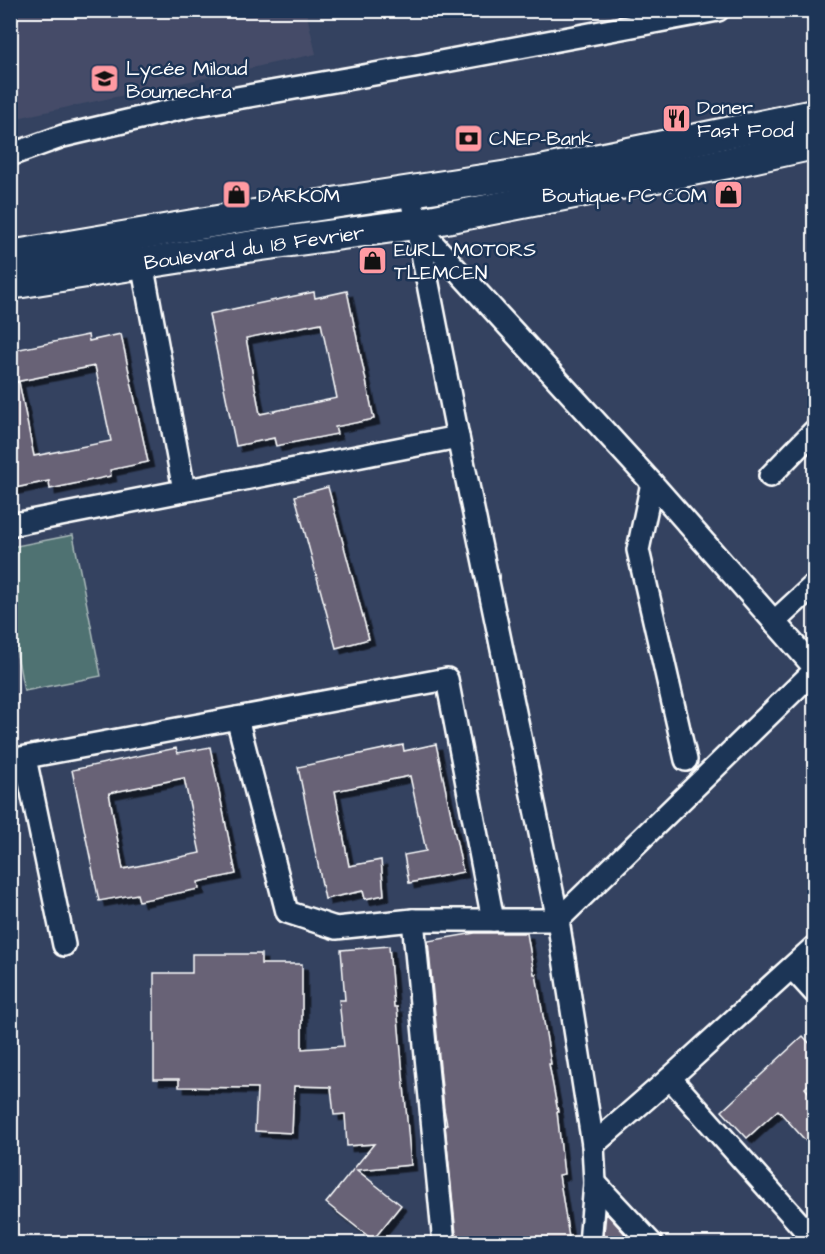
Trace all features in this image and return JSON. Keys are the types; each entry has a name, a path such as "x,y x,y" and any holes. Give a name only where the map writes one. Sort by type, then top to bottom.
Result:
{"main road":[{"name":"Boulevard du 18 Fevrier","path":"10,256 235,218 541,171 814,115"},
{"name":"Boulevard du 18 Fevrier","path":"10,284 415,224 728,164 814,144"}],"street":[{"path":"10,155 63,136 191,106 718,10"},
{"path":"410,192 558,920 593,1145 595,1182 590,1244"},
{"path":"237,718 287,912 336,928 413,920 558,920 814,669 652,483 415,224"},
{"path":"142,263 184,490"},
{"path":"770,476 814,430"},
{"path":"10,525 458,437"},
{"path":"652,483 638,550 686,760"},
{"path":"774,622 814,585"},
{"path":"64,945 17,759 447,679 493,920"},
{"path":"413,920 444,1244"},
{"path":"593,1145 814,947"},
{"path":"792,968 814,992"},
{"path":"670,1078 814,1240"},
{"path":"595,1182 652,1244"}],"shaded area":[{"name":"Lycée Miloud Boumechra","path":"10,11 306,11 316,54 17,118 11,104"}],"green space":[{"path":"73,535 101,676 24,691 11,623 11,547"}],"building":[{"path":"347,291 374,419 335,427 337,434 276,446 274,438 236,446 209,314 314,292 315,298","holes":["321,323 337,398 260,414 246,338"]},
{"path":"121,334 148,462 110,470 111,476 50,489 49,481 10,489 10,351 88,335 89,341","holes":["95,366 111,441 34,456 19,382 10,383"]},
{"path":"328,487 369,639 336,648 295,496"},
{"path":"436,744 463,872 409,883 404,855 426,851 410,776 335,791 349,866 381,860 384,895 365,899 363,891 325,899 298,767 403,745 404,751"},
{"path":"210,747 236,874 198,882 199,889 139,901 137,894 99,901 72,770 176,748 178,753","holes":["184,778 200,853 123,869 109,793"]},
{"path":"475,933 527,933 534,974 536,974 558,1112 564,1174 559,1175 570,1244 457,1244 428,941"},
{"path":"389,946 394,1007 397,1007 411,1165 357,1170 401,1205 373,1240 326,1203 374,1144 347,1146 345,1114 334,1115 331,1087 294,1086 292,1133 255,1131 257,1088 179,1087 179,1079 154,1079 154,973 192,973 192,954 261,954 261,964 302,964 302,1049 344,1046 339,1000 345,1000 341,950"},
{"path":"803,1036 814,1048 814,1079 805,1088 814,1099 814,1150 778,1110 747,1138 722,1111"},
{"path":"606,1213 634,1244 603,1244"}],"place":[{"name":"Lycée Miloud Boumechra","path":"105,79"},
{"name":"Doner Fast Food","path":"676,119"},
{"name":"CNEP-Bank","path":"468,138"},
{"name":"DARKOM","path":"237,195"},
{"name":"Boutique PC COM","path":"728,195"},
{"name":"EURL MOTORS TLEMCEN","path":"373,260"}]}
